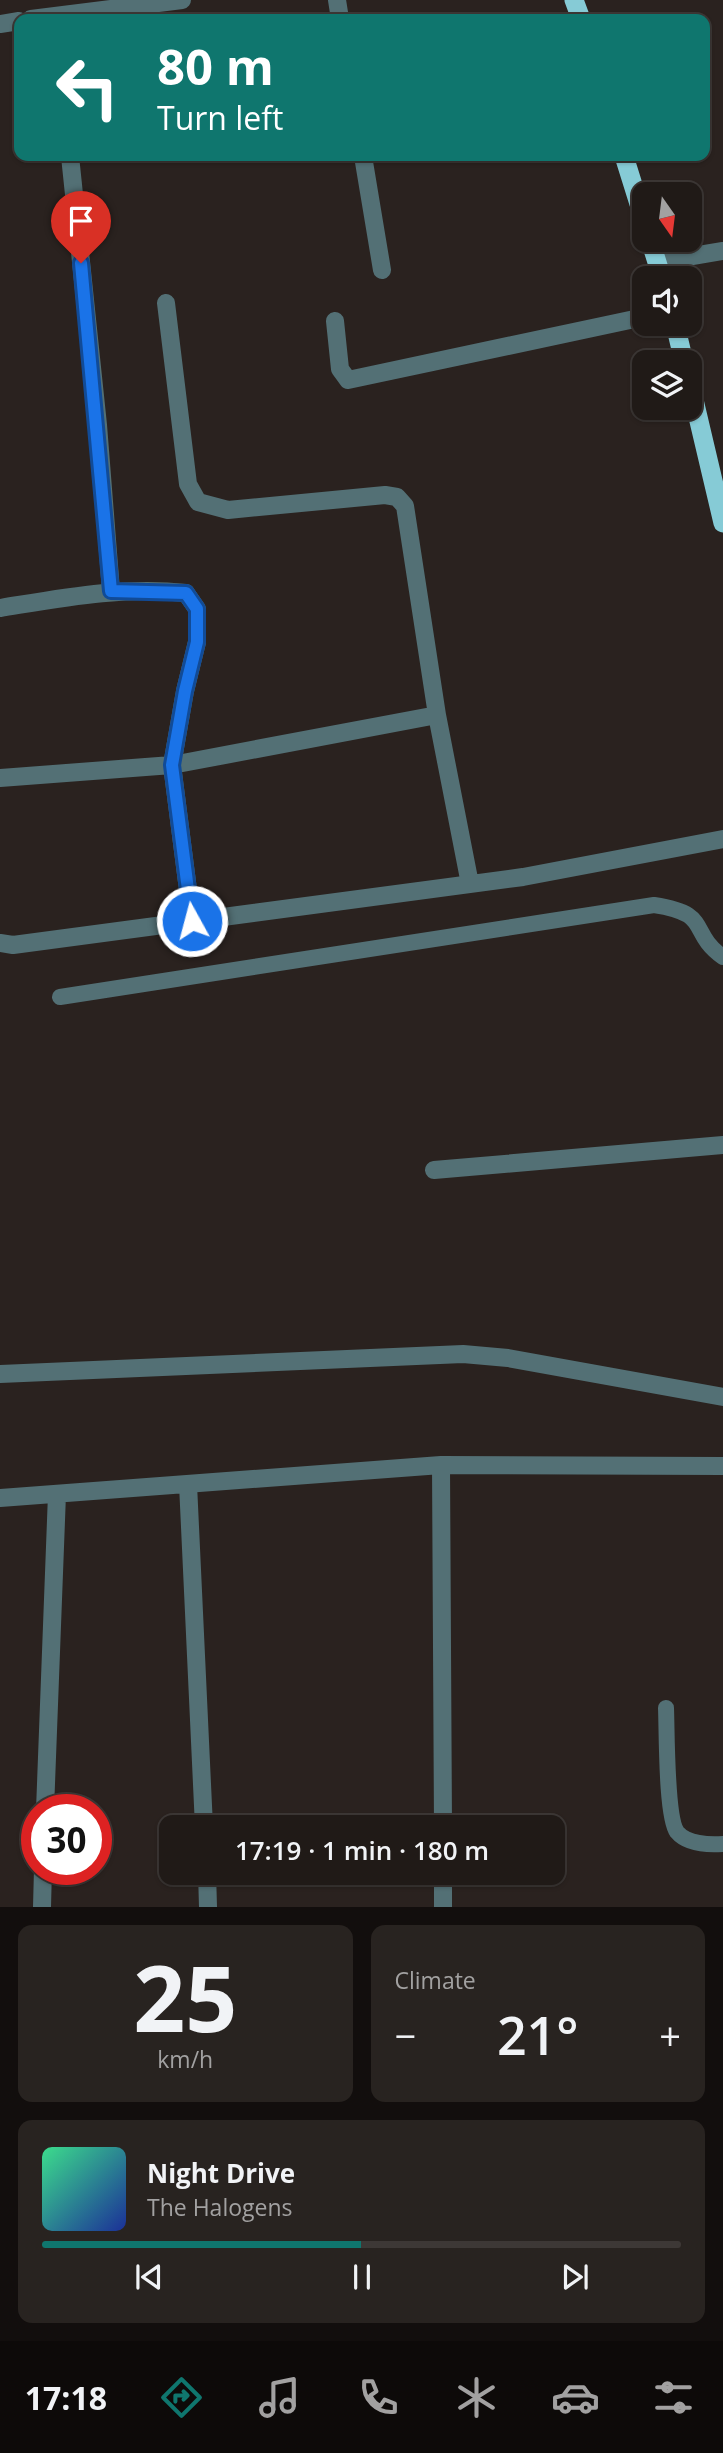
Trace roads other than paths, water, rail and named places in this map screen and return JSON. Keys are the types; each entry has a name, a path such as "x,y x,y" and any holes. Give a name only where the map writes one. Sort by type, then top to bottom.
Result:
{"highway":[{"path":"626,161 632,182"},
{"path":"699,420 723,523"}],"street":[{"path":"77,14 182,0"},
{"path":"71,161 98,425 111,591"},
{"path":"364,161 382,271"},
{"path":"673,266 723,251"},
{"path":"166,303 188,484 198,502 228,510 385,495 397,497 405,506 437,715 470,884"},
{"path":"335,321 340,369 348,380 632,320"},
{"path":"0,608 111,591 186,593 197,609 197,642 172,765 192,921"},
{"path":"0,778 172,765 437,715"},
{"path":"0,943 13,945 470,884 615,861 723,839"},
{"path":"434,1170 723,1145"},
{"path":"0,1374 463,1354 508,1359 723,1396"},
{"path":"441,1465 443,1815"},
{"path":"0,1498 441,1465 723,1466"},
{"path":"188,1484 203,1815"},
{"path":"46,1794 57,1494"},
{"path":"42,1907 43,1885"},
{"path":"207,1885 208,1907"},
{"path":"443,1885 443,1907"}],"lane":[{"path":"60,997 654,905 680,909 694,917 713,950 723,957"},
{"path":"666,1708 671,1809 676,1831 688,1840 723,1844"}]}
